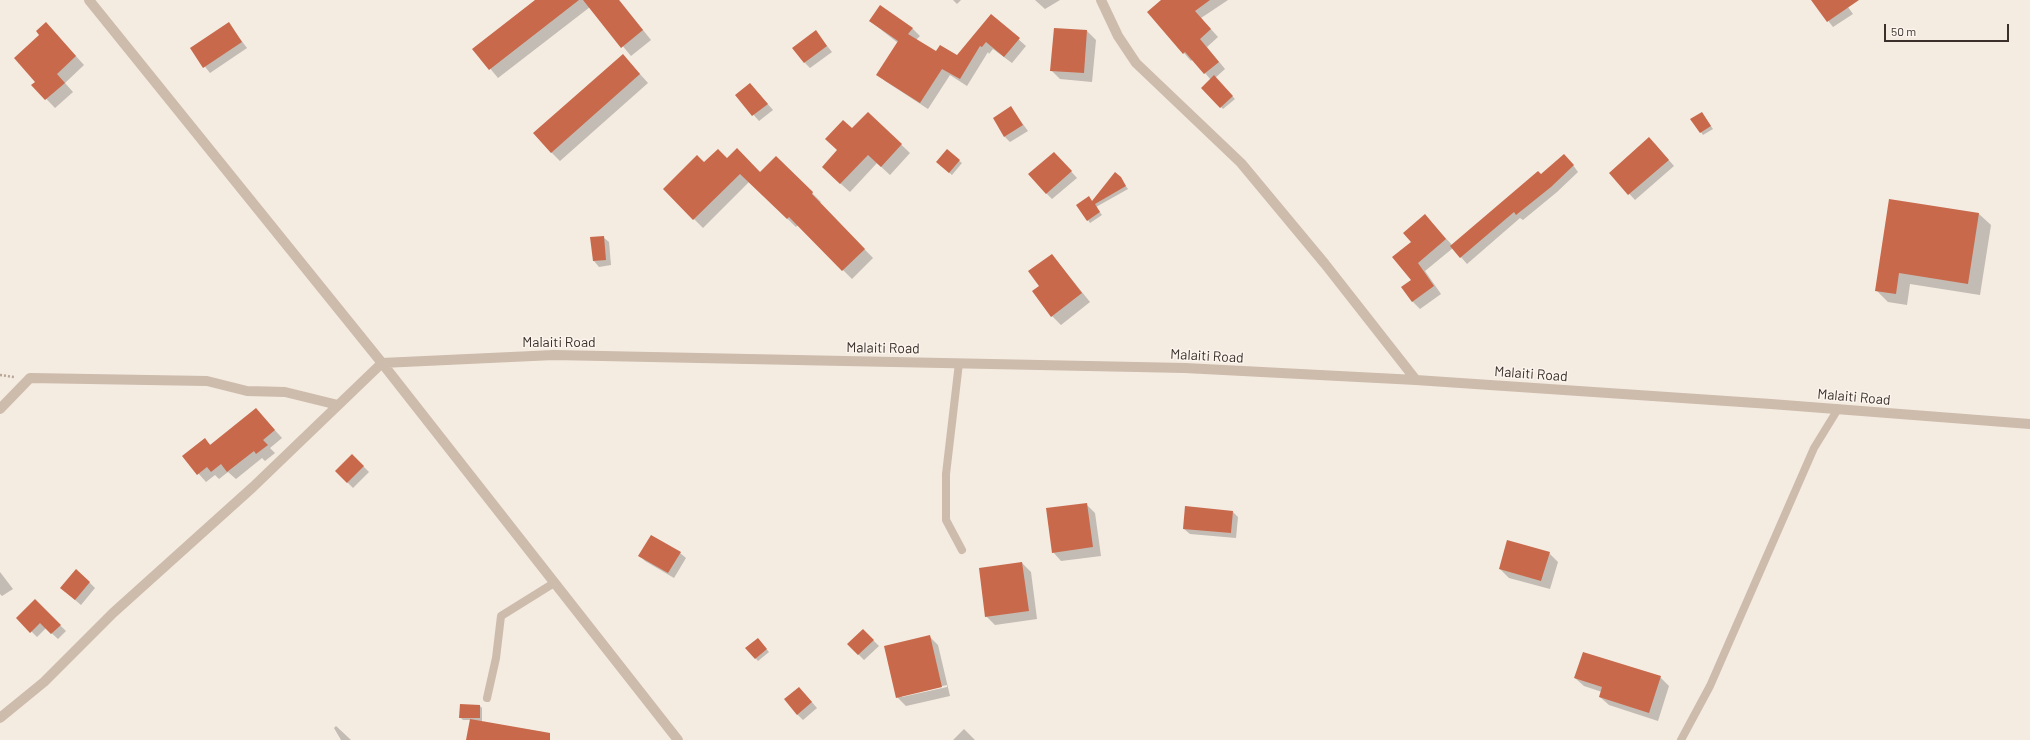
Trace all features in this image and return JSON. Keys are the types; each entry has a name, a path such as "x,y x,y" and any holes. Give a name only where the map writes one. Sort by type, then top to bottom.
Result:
{"street":[{"path":"89,0 382,364 678,740"},
{"path":"1102,0 1118,36 1136,63 1241,163 1325,264 1416,380"},
{"name":"Malaiti Road","path":"382,364 554,355 1185,368 1416,380 1838,409 2030,424"},
{"path":"0,718 44,682 113,613 253,487 382,364"},
{"path":"0,409 30,378 207,381 247,391 285,392 338,405"}],"lane":[{"path":"959,364 946,474 946,520 962,550"},
{"path":"1681,740 1710,686 1814,448 1838,409"},
{"path":"487,698 496,658 501,616 554,583"}],"building":[{"path":"535,0 579,0 489,70 472,49"},
{"path":"583,0 619,0 643,30 621,48"},
{"path":"1161,0 1210,0 1195,11 1211,29 1200,39 1219,62 1204,74 1185,52 1183,54 1147,12"},
{"path":"1811,0 1859,0 1827,22"},
{"path":"880,5 913,28 908,34 936,51 940,45 957,55 991,14 1020,38 1004,57 986,42 982,47 980,46 960,79 942,69 920,103 876,75 898,41 869,21"},
{"path":"46,22 76,56 57,74 65,83 45,100 31,85 35,82 14,58 39,35 36,31"},
{"path":"229,22 242,42 203,68 190,48"},
{"path":"1054,28 1087,30 1084,73 1050,71"},
{"path":"816,30 827,46 804,63 792,48"},
{"path":"623,54 640,74 551,153 533,133"},
{"path":"1214,75 1233,96 1220,108 1201,88"},
{"path":"750,83 768,104 752,116 735,95"},
{"path":"1011,106 1023,125 1004,137 993,118"},
{"path":"868,112 902,144 881,167 868,155 840,184 822,167 837,150 825,139 843,120 852,128"},
{"path":"1702,112 1711,126 1700,133 1690,119"},
{"path":"1649,137 1669,160 1628,195 1609,173"},
{"path":"737,148 760,172 776,156 813,192 812,194 865,249 842,271 789,217 787,219 740,174 693,220 663,189 697,155 704,162 718,149 727,158"},
{"path":"947,149 960,160 949,173 936,162"},
{"path":"1054,152 1072,171 1046,194 1028,174"},
{"path":"1564,154 1574,165 1551,187 1516,215 1514,212 1460,258 1450,246 1538,171 1541,174"},
{"path":"1115,172 1121,177 1126,186 1095,204 1100,212 1087,221 1076,205 1089,196 1092,201"},
{"path":"1889,199 1979,213 1968,284 1899,273 1896,294 1875,291"},
{"path":"1425,214 1446,239 1418,263 1434,286 1412,302 1401,287 1411,280 1392,257 1411,242 1403,233"},
{"path":"604,236 606,260 593,261 590,237"},
{"path":"1052,254 1082,293 1051,317 1032,291 1039,286 1028,271"},
{"path":"256,408 275,430 263,440 268,445 256,454 254,451 227,472 221,464 211,472 207,467 197,475 182,456 205,438 210,445"},
{"path":"352,454 364,466 347,483 335,471"},
{"path":"1087,503 1093,547 1052,553 1046,508"},
{"path":"1185,506 1233,511 1231,533 1183,529"},
{"path":"651,535 681,552 668,573 638,556"},
{"path":"1507,540 1550,552 1541,581 1499,569"},
{"path":"1022,562 1029,611 985,617 979,568"},
{"path":"76,569 90,582 75,600 60,588"},
{"path":"35,599 61,625 51,634 40,623 30,633 16,618"},
{"path":"863,629 874,640 858,655 847,644"},
{"path":"930,635 942,687 896,698 884,646"},
{"path":"758,638 767,649 755,659 745,648"},
{"path":"1583,652 1661,676 1649,713 1599,697 1602,687 1574,678"},
{"path":"799,687 812,702 797,715 784,699"},
{"path":"460,704 480,705 480,718 459,718"},
{"path":"470,719 550,733 550,740 466,740"}]}
